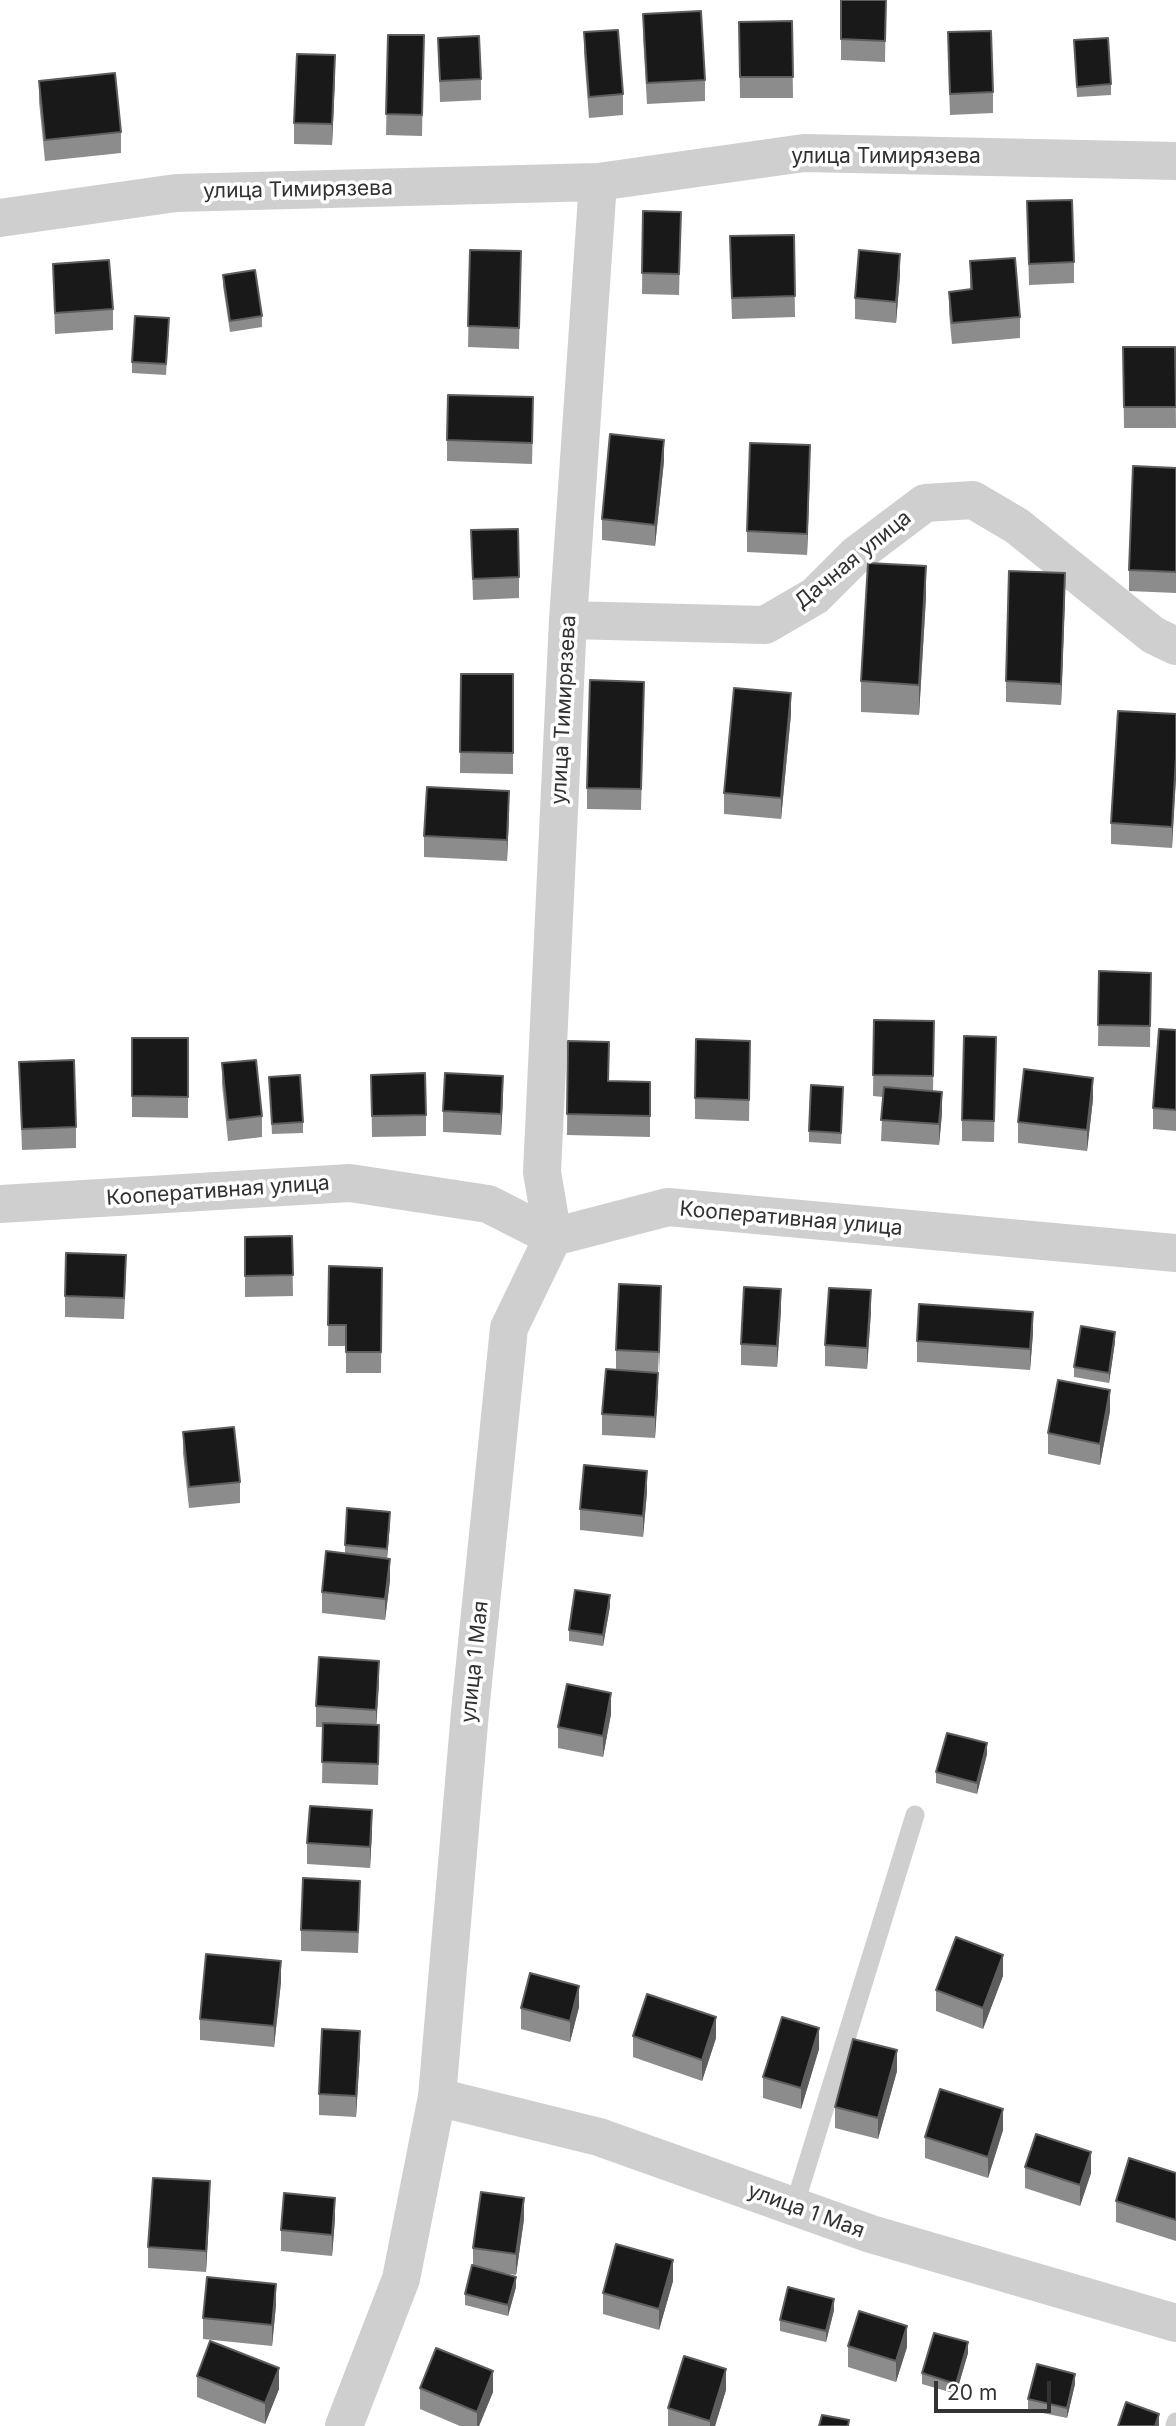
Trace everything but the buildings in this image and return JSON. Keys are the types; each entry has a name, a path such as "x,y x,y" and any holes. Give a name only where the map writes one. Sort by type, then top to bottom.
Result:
{"street":[{"name":"улица Тимирязева","path":"0,218 176,193 598,182 804,153 1176,160"},
{"name":"улица Тимирязева","path":"553,1237 541,1172 568,620 598,182"},
{"name":"Дачная улица","path":"568,620 765,625 815,596 856,555 925,503 973,500 1017,526 1153,635 1176,646"},
{"name":"Кооперативная улица","path":"0,1204 351,1183 488,1204 553,1237 668,1207 1176,1253"},
{"name":"улица 1 Мая","path":"344,2426 401,2278 438,2098 470,1712 509,1328 553,1237"},
{"name":"улица 1 Мая","path":"438,2098 599,2137 872,2234 1176,2323"}],"lane":[{"path":"794,2207 915,1815"}]}
